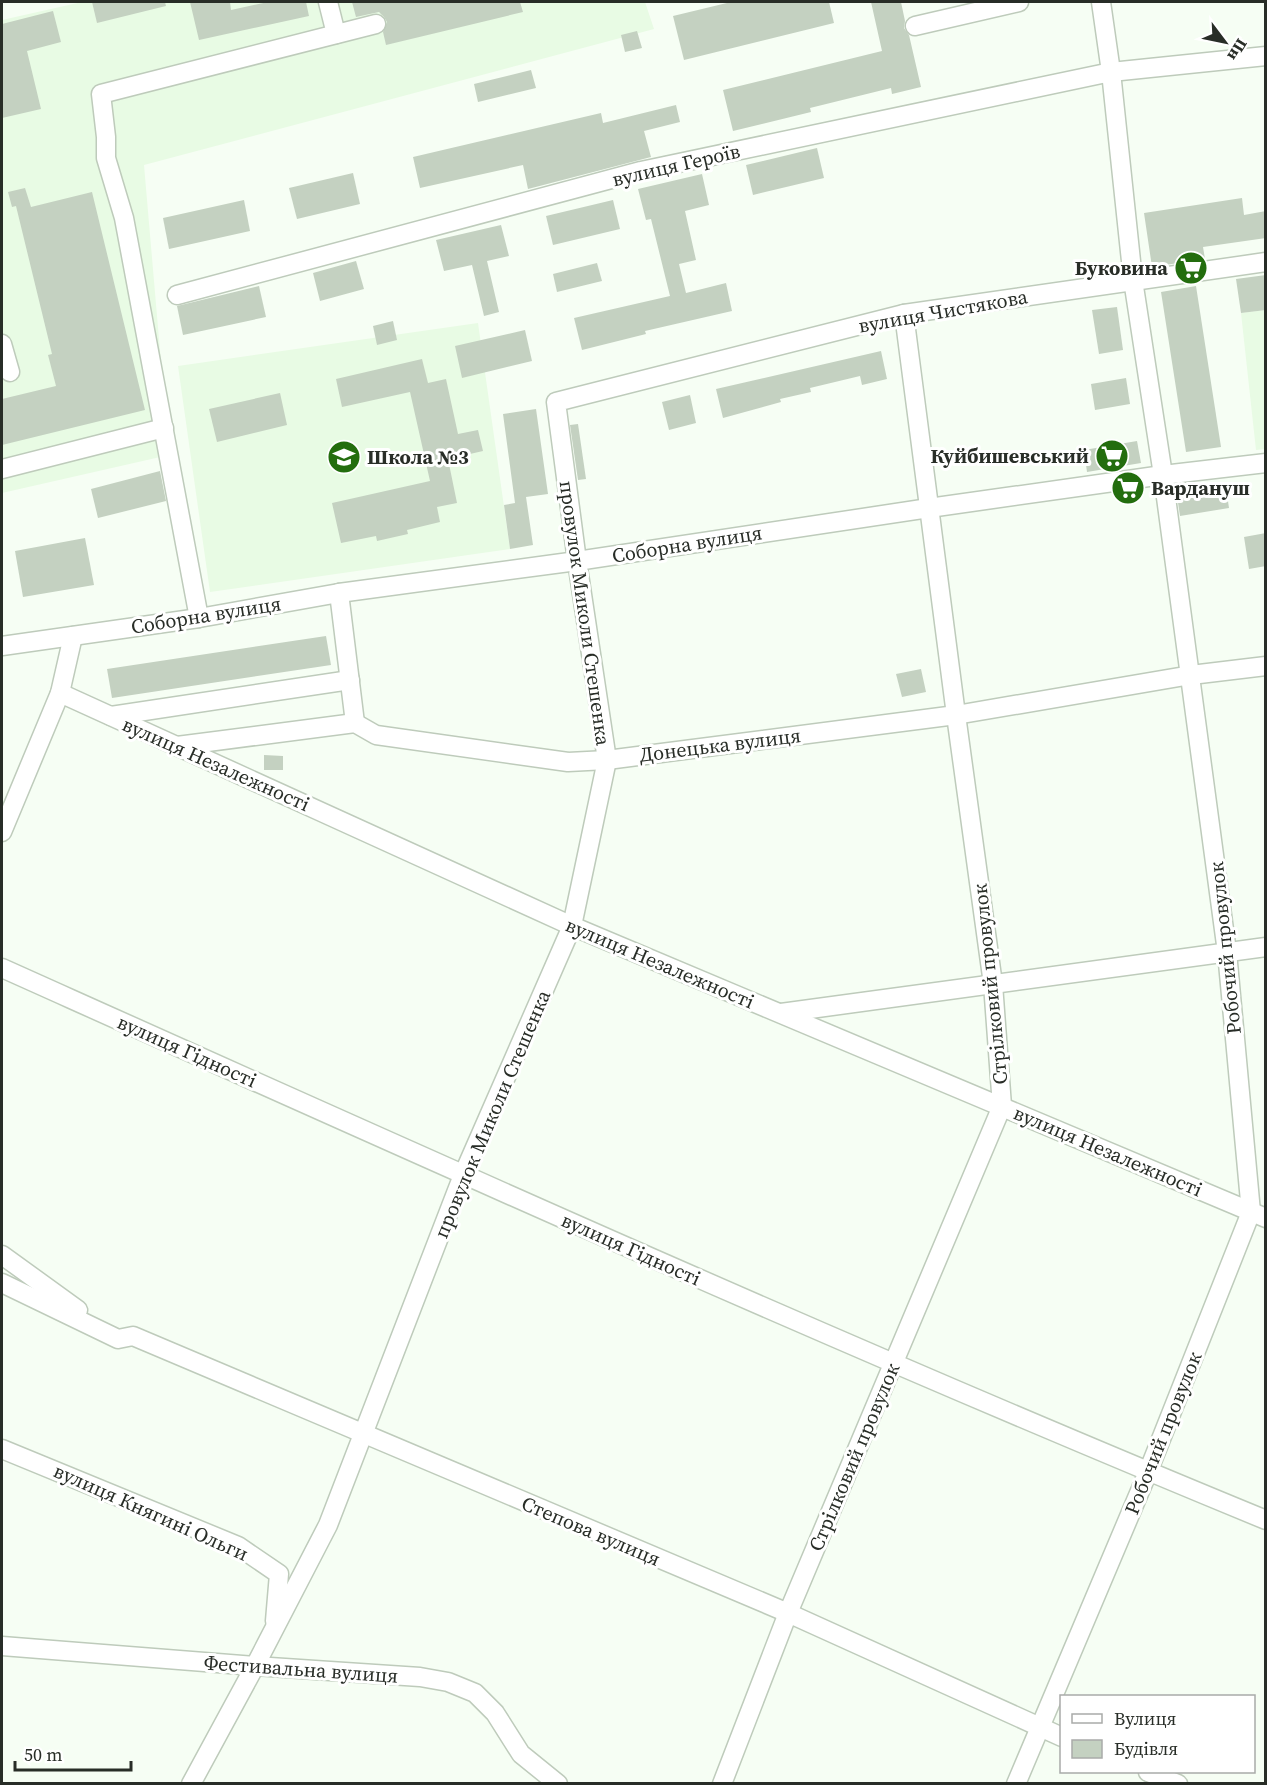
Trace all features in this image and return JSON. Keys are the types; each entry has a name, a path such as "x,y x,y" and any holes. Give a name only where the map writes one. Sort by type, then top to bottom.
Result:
{"street":[{"path":"328,2 336,34"},
{"path":"915,26 1019,2"},
{"path":"1101,2 1112,72"},
{"path":"199,618 124,218 106,158 106,137 100,94 376,24"},
{"name":"вулиця Героїв","path":"177,295 641,171 1112,72 1266,56"},
{"name":"Робочий провулок","path":"1016,1784 1258,1215 1191,675 1163,475 1132,280 1112,72"},
{"name":"вулиця Чистякова","path":"556,402 904,314 1266,262"},
{"name":"Стрілковий провулок","path":"722,1784 788,1613 1002,1106 993,984 904,314"},
{"path":"2,344 10,372"},
{"name":"провулок Миколи Стешенка","path":"191,1784 328,1525 463,1175 572,926 607,760 556,402"},
{"path":"2,469 164,428"},
{"name":"Соборна вулиця","path":"2,646 199,618 339,593 577,561 929,507 1266,463"},
{"path":"177,746 355,723 339,593"},
{"path":"2,832 60,693 73,636"},
{"name":"Донецька вулиця","path":"355,723 376,735 568,762 607,760 956,715 1191,675 1266,666"},
{"path":"110,716 350,680"},
{"name":"вулиця Незалежності","path":"60,693 572,926 1258,1215"},
{"path":"779,1014 1266,947"},
{"name":"вулиця Гідності","path":"2,968 463,1175 893,1363 1266,1520"},
{"path":"2,1255 118,1339"},
{"name":"Степова вулиця","path":"2,1282 118,1339 133,1335 788,1613 1060,1736"},
{"name":"вулиця Княгині Ольги","path":"2,1449 238,1546 279,1574 274,1630"},
{"name":"Фестивальна вулиця","path":"2,1646 420,1677 448,1682 475,1693 495,1713 521,1754 558,1784"},
{"path":"1150,1773 1178,1784"}],"shaded area":[{"path":"82,2 645,2 654,29 144,165 169,455 2,493 2,20"},
{"path":"1265,310 1265,449 1256,450 1241,313"},
{"name":"Школа №3","path":"478,323 510,549 210,592 178,366"}],"building":[{"path":"92,2 165,2 166,6 97,23"},
{"path":"190,2 230,2 231,10 268,2 306,2 309,16 199,40"},
{"path":"352,2 520,2 523,12 386,45 383,32 387,22 384,17 379,12 356,17"},
{"path":"731,2 829,2 834,23 684,60 673,16"},
{"path":"871,2 901,2 904,28 909,35 921,87 892,94 891,88 810,108 811,112 733,131 723,90 882,51"},
{"path":"53,11 61,42 27,51 41,109 2,118 2,24"},
{"path":"637,31 642,48 625,52 621,35"},
{"path":"531,70 536,88 478,102 474,84"},
{"path":"676,105 680,122 644,131 651,157 528,189 523,165 420,188 413,157 601,113 603,123"},
{"path":"817,148 824,178 753,195 746,165"},
{"path":"353,173 360,204 297,219 289,188"},
{"path":"702,174 709,205 685,211 696,260 679,264 686,293 726,283 732,311 645,331 646,334 582,350 574,318 670,296 651,219 646,220 638,189"},
{"path":"25,188 31,207 92,192 145,410 2,445 2,399 56,386 48,355 52,354 16,206 12,207 8,192"},
{"path":"1242,198 1244,215 1266,211 1266,238 1203,247 1205,259 1152,267 1144,213"},
{"path":"244,200 250,231 169,249 163,218"},
{"path":"613,200 620,229 553,245 546,216"},
{"path":"501,225 509,256 487,261 499,312 484,316 472,265 444,271 436,240"},
{"path":"356,261 364,289 320,301 313,273"},
{"path":"597,263 602,281 557,292 553,274"},
{"path":"1266,275 1266,310 1241,313 1236,279"},
{"path":"259,286 266,317 183,335 177,306"},
{"path":"1196,286 1221,447 1186,452 1161,292"},
{"path":"1117,307 1123,350 1099,354 1092,310"},
{"path":"393,321 397,340 377,345 373,326"},
{"path":"525,330 532,361 462,378 455,346"},
{"path":"881,351 887,379 862,385 860,376 810,388 811,392 780,399 781,402 723,418 716,389"},
{"path":"422,359 428,383 446,379 458,434 478,430 483,451 448,459 457,503 437,507 440,522 407,530 408,534 377,541 376,536 341,543 332,503 430,481 410,392 342,407 336,379"},
{"path":"1126,378 1130,404 1095,410 1091,384"},
{"path":"280,393 287,425 217,442 209,409"},
{"path":"690,395 696,423 669,430 662,402"},
{"path":"536,409 548,494 526,497 533,545 510,549 504,505 515,503 503,414"},
{"path":"578,424 586,479 578,480 570,425"},
{"name":"Куйбишевський","path":"1137,441 1141,463 1087,472 1084,450"},
{"path":"160,471 166,501 98,518 91,489"},
{"path":"1226,488 1229,508 1180,516 1177,496"},
{"path":"1266,533 1266,566 1249,569 1244,537"},
{"path":"85,538 94,585 23,597 15,551"},
{"path":"326,636 331,665 112,698 107,669"},
{"path":"921,669 926,692 902,697 896,674"},
{"path":"264,755 283,756 283,770 264,770"}],"place":[{"name":"Буковина","path":"1191,268"},
{"name":"Куйбишевський","path":"1112,456"},
{"name":"Школа №3","path":"344,457"},
{"name":"Вардануш","path":"1128,488"}]}
